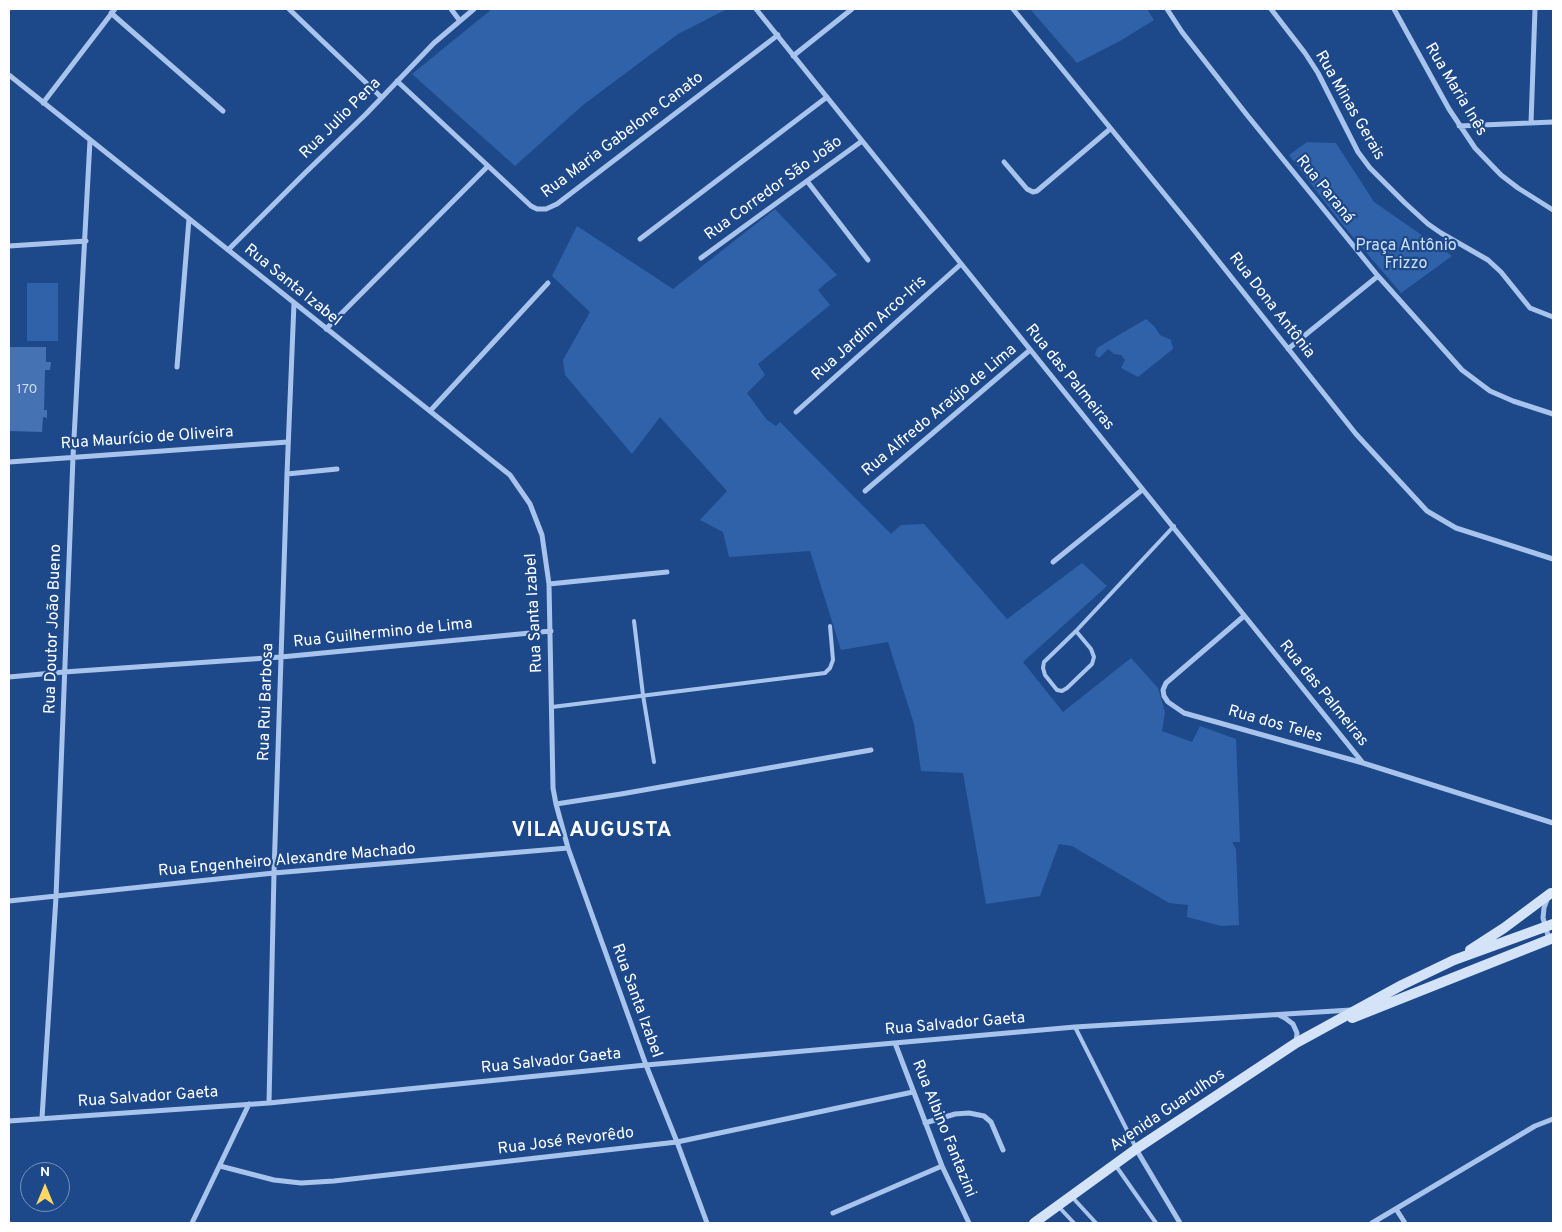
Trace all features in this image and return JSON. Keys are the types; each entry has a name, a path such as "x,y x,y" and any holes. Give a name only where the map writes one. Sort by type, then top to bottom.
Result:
{"main road":[{"path":"1454,960 1504,928 1552,892"},
{"name":"Avenida Guarulhos","path":"1034,1223 1136,1149 1296,1043 1356,1009 1454,960 1549,925"},
{"name":"Avenida Guarulhos","path":"1323,1029 1551,939"}],"street":[{"path":"289,9 381,97"},
{"path":"451,9 460,21"},
{"name":"Rua Julio Pena","path":"228,250 434,43 474,9"},
{"name":"Rua das Palmeiras","path":"756,9 1363,763"},
{"path":"793,56 852,9"},
{"name":"Rua Dona Antônia","path":"1013,9 1193,229 1356,434 1427,511 1456,528 1553,559"},
{"name":"Rua Paraná","path":"1167,9 1182,32 1247,115 1378,276 1462,370 1490,390 1512,401 1553,414"},
{"name":"Rua Minas Gerais","path":"1271,9 1318,73 1358,152 1370,168 1428,224 1488,260 1501,272 1530,308 1553,317"},
{"name":"Rua Maria Inês","path":"1394,9 1460,126 1475,148 1501,175 1553,210"},
{"path":"1531,123 1536,9"},
{"path":"43,103 113,11 223,111"},
{"name":"Rua Maria Gabelone Canato","path":"397,81 531,206 542,210 551,208 778,36"},
{"name":"Rua Santa Izabel","path":"9,75 510,475 530,504 542,535 549,584 553,788 556,804 568,848 646,1065 707,1223"},
{"path":"640,239 827,98"},
{"path":"1460,126 1553,122"},
{"path":"1004,162 1027,189 1033,192 1037,191 1110,129"},
{"name":"Rua Doutor João Bueno","path":"42,1118 56,896 73,457 90,140"},
{"name":"Rua Corredor São João","path":"701,258 862,141"},
{"path":"326,328 488,166"},
{"path":"807,181 868,260"},
{"path":"178,367 189,220"},
{"path":"9,246 86,241"},
{"name":"Rua Jardim Arco-Iris","path":"796,412 961,264"},
{"path":"1288,349 1378,276"},
{"path":"430,411 548,284"},
{"name":"Rua Rui Barbosa","path":"269,1103 274,873 294,303"},
{"name":"Rua Alfredo Araújo de Lima","path":"865,491 1030,350"},
{"name":"Rua Maurício de Oliveira","path":"9,462 288,442"},
{"path":"287,474 337,469"},
{"path":"1053,562 1142,490"},
{"path":"549,584 667,572"},
{"name":"Rua dos Teles","path":"1244,616 1166,683 1163,690 1168,702 1184,712 1363,763 1553,823"},
{"name":"Rua Guilhermino de Lima","path":"9,677 281,657 551,631"},
{"path":"556,804 871,750"},
{"name":"Rua Engenheiro Alexandre Machado","path":"9,901 274,873 568,848"},
{"path":"1551,939 1544,908 1552,892"},
{"name":"Rua Salvador Gaeta","path":"9,1121 269,1103 646,1065 1075,1027 1356,1009"},
{"path":"1276,1015 1285,1018 1293,1024 1297,1033 1296,1043"},
{"name":"Rua Albino Fantazini","path":"895,1043 942,1166 969,1223"},
{"name":"Rua José Revorêdo","path":"220,1166 274,1180 301,1183 352,1180 677,1142 913,1092"},
{"path":"192,1223 249,1104"},
{"path":"925,1123 955,1114 969,1113 984,1116 991,1122 1003,1150"},
{"path":"1372,1223 1535,1126 1553,1119"},
{"path":"1136,1149 1180,1223"},
{"path":"833,1213 942,1166"},
{"path":"1396,1209 1405,1223"}],"lane":[{"path":"1076,631 1091,649 1094,657 1092,664 1067,688 1062,691 1057,690 1045,675 1044,662 1076,631 1174,526"},
{"path":"634,621 654,762"},
{"path":"552,707 825,673 830,668 833,660 830,626"},
{"path":"1075,1027 1136,1149"},
{"path":"1115,1165 1156,1223"},
{"path":"1071,1196 1096,1223"},
{"path":"1058,1206 1074,1223"}],"green space":[{"path":"492,9 727,9 678,34 583,105 515,166 412,74"},
{"path":"1030,9 1147,9 1154,20 1120,41 1077,63"},
{"name":"Praça Antônio Frizzo","path":"1307,142 1336,143 1374,202 1452,256 1401,293 1341,223 1289,155"},
{"path":"775,209 837,275 818,290 830,305 758,364 765,375 747,393 767,420 776,426 780,422 891,534 901,525 924,524 1007,619 1082,563 1107,586 1023,662 1063,712 1131,658 1158,688 1165,712 1162,731 1192,742 1200,726 1236,739 1240,842 1232,842 1236,849 1239,925 1221,926 1187,917 1188,905 1169,903 1072,846 1059,844 1040,896 986,904 963,773 921,771 914,724 888,642 841,650 810,551 729,557 723,532 700,520 727,491 660,417 632,454 565,375 563,360 590,312 552,276 577,226 673,289"},
{"path":"27,283 58,283 58,341 27,341"},
{"path":"1146,319 1160,335 1171,340 1173,349 1138,377 1121,368 1125,360 1121,355 1114,354 1108,349 1099,358 1095,355 1097,348"}],"building":[{"path":"9,347 46,347 46,362 51,362 50,370 45,370 44,410 47,410 47,418 43,417 42,432 9,431"}],"district":[{"name":"VILA AUGUSTA","path":"592,832"}]}
